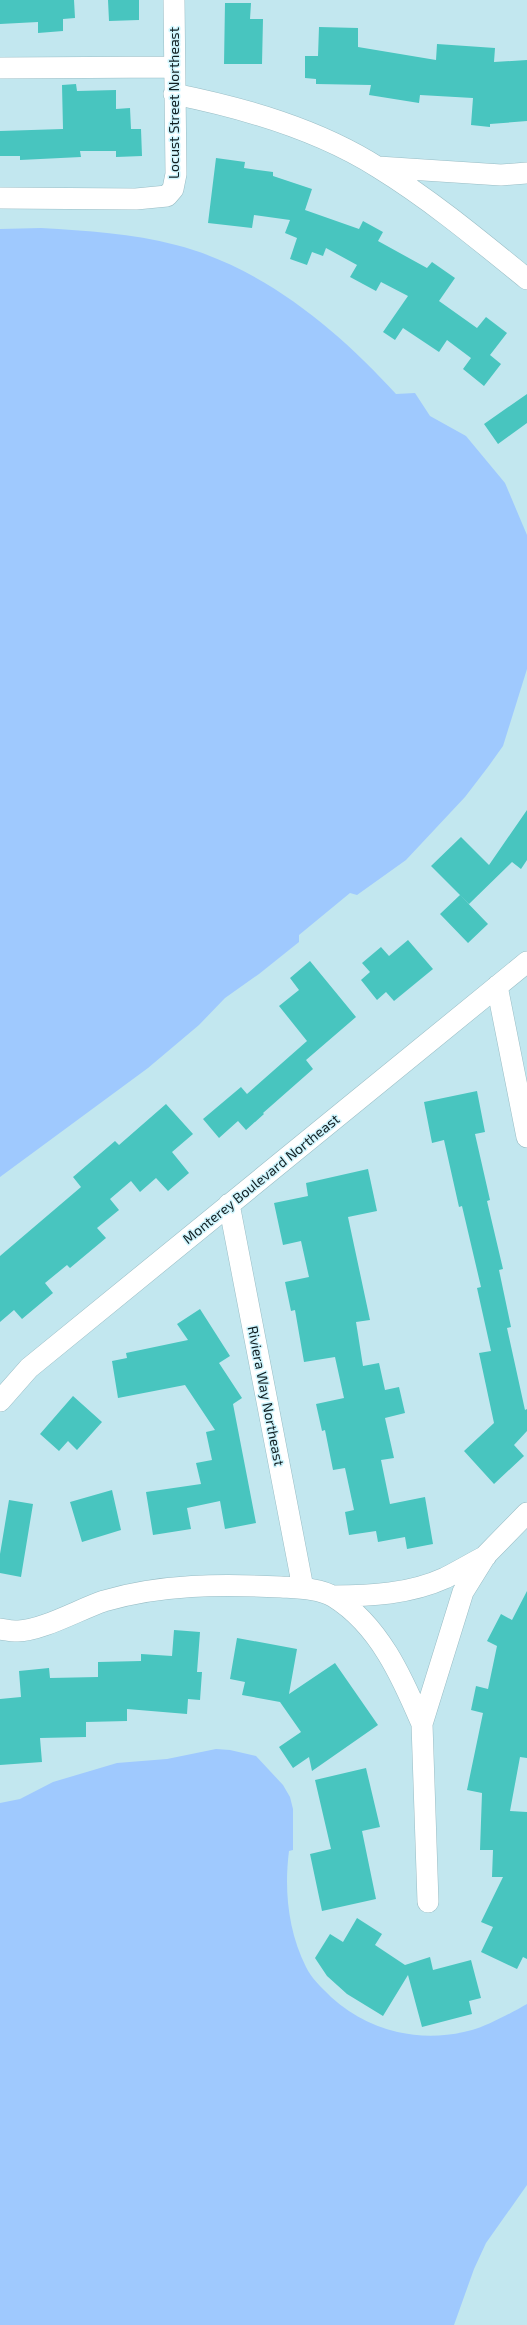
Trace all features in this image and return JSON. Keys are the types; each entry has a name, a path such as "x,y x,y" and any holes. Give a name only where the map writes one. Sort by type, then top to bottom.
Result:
{"street":[{"name":"Locust Street Northeast","path":"0,198 136,199 167,196 173,189 176,174 174,0"},
{"path":"0,68 174,67"},
{"path":"174,94 218,103 310,133 378,167 437,208 527,279"},
{"path":"378,167 501,175 527,173"},
{"name":"Monterey Boulevard Northeast","path":"0,1401 29,1368 527,962"},
{"path":"497,986 527,1137"},
{"name":"Riviera Way Northeast","path":"229,1204 303,1588"},
{"path":"428,1902 422,1724 463,1592 486,1555 527,1513"},
{"path":"0,1629 19,1631 44,1625 105,1601 144,1592 186,1586 243,1585 303,1588 333,1596 388,1593 418,1587 444,1578 486,1555"},
{"path":"333,1596 362,1619 378,1639 408,1691 422,1724"}],"water":[{"path":"41,228 109,233 159,241 208,255 238,269 268,285 324,325 373,370 396,394 415,393 430,416 466,436 505,483 527,535 527,669 503,746 465,797 406,860 357,895 350,893 299,935 299,942 259,974 225,998 199,1025 148,1068 0,1177 0,229"},
{"path":"216,1749 230,1750 256,1756 283,1785 290,1797 293,1809 293,1850 289,1851 287,1895 291,1925 300,1953 308,1971 317,1983 331,1997 362,2019 379,2027 415,2035 434,2036 453,2034 478,2028 527,2004 527,2185 486,2243 474,2269 454,2325 0,2325 0,1803 20,1799 53,1782 117,1763 167,1759"}],"building":[{"path":"0,0 74,0 75,18 63,19 63,31 38,33 38,22 0,24"},
{"path":"108,0 139,0 139,20 109,21"},
{"path":"225,3 251,3 250,19 263,19 262,64 224,64"},
{"path":"319,27 358,28 358,47 436,60 437,44 495,48 494,62 527,60 527,121 490,124 490,127 471,125 473,98 420,95 419,103 369,95 371,85 316,84 316,79 305,78 305,56 318,56"},
{"path":"76,84 77,91 116,90 116,109 130,108 131,129 141,129 142,156 116,157 116,151 80,151 81,157 20,160 20,156 0,156 0,131 63,129 62,85"},
{"path":"216,158 245,162 244,168 273,172 273,176 312,189 305,210 359,229 363,221 383,232 378,241 427,268 432,262 455,278 439,301 477,328 486,317 507,333 490,355 501,364 484,386 463,369 471,358 447,340 439,352 403,328 395,340 383,332 408,296 381,282 376,291 350,277 357,265 326,248 323,256 312,252 307,265 290,259 297,238 285,233 290,220 254,215 252,228 208,223"},
{"path":"527,394 527,423 498,444 484,424"},
{"path":"527,810 527,860 521,869 512,862 469,904 431,866 461,837 489,865"},
{"path":"460,895 488,924 468,943 440,914"},
{"path":"408,940 433,969 394,1001 386,992 377,1000 361,980 370,972 362,963 381,947 389,956"},
{"path":"310,961 356,1017 306,1060 313,1069 246,1130 238,1121 219,1138 203,1119 241,1087 247,1094 307,1041 279,1006 299,990 290,978"},
{"path":"477,1091 485,1132 475,1134 490,1200 487,1201 503,1269 499,1270 511,1327 507,1328 525,1410 527,1409 527,1431 514,1445 524,1456 494,1484 464,1451 494,1423 479,1353 491,1351 477,1288 481,1287 462,1206 459,1207 444,1140 432,1143 424,1102"},
{"path":"166,1104 193,1134 172,1152 189,1173 168,1191 156,1178 140,1192 131,1181 110,1199 119,1210 97,1228 106,1238 70,1268 67,1265 45,1283 53,1293 22,1319 14,1310 0,1322 0,1256 81,1187 73,1177 115,1141 119,1145"},
{"path":"368,1169 377,1211 348,1217 370,1320 356,1322 363,1366 379,1363 385,1390 399,1387 405,1413 385,1418 394,1458 381,1460 390,1504 425,1497 433,1544 407,1549 405,1537 378,1542 376,1531 349,1535 345,1512 354,1510 345,1468 333,1470 325,1430 322,1431 316,1404 344,1398 335,1357 304,1362 295,1310 291,1311 285,1282 309,1277 301,1241 283,1245 274,1203 308,1196 306,1183"},
{"path":"200,1309 230,1356 219,1363 242,1398 233,1404 256,1523 225,1529 220,1501 187,1508 191,1529 153,1535 146,1492 201,1484 196,1463 212,1460 206,1432 215,1430 185,1385 118,1398 112,1361 127,1358 126,1353 188,1340 177,1324"},
{"path":"73,1396 102,1422 77,1450 68,1441 59,1451 40,1434"},
{"path":"112,1490 121,1530 82,1542 70,1502"},
{"path":"9,1500 33,1504 21,1577 0,1573 0,1554"},
{"path":"527,1591 527,1758 520,1757 510,1811 527,1812 527,1959 523,1957 517,1969 481,1952 493,1927 481,1922 503,1877 492,1877 493,1850 480,1850 482,1793 467,1790 483,1713 471,1710 476,1686 488,1689 497,1646 487,1641 501,1614 512,1620"},
{"path":"174,1630 200,1632 197,1672 202,1672 200,1700 188,1699 187,1714 127,1709 127,1721 86,1722 86,1737 40,1738 42,1762 0,1765 0,1699 21,1697 19,1671 49,1668 50,1678 98,1677 98,1662 141,1661 141,1654 172,1656"},
{"path":"237,1638 297,1649 289,1694 335,1663 378,1725 312,1771 309,1757 293,1768 279,1747 301,1732 280,1702 242,1695 245,1682 230,1679"},
{"path":"366,1768 380,1827 362,1831 376,1899 322,1911 310,1854 331,1849 315,1780"},
{"path":"357,1918 382,1934 375,1945 405,1965 430,1957 433,1970 471,1960 481,1998 469,2001 472,2014 422,2027 408,1975 383,2016 347,1994 327,1976 315,1958 330,1934 343,1942"}]}
